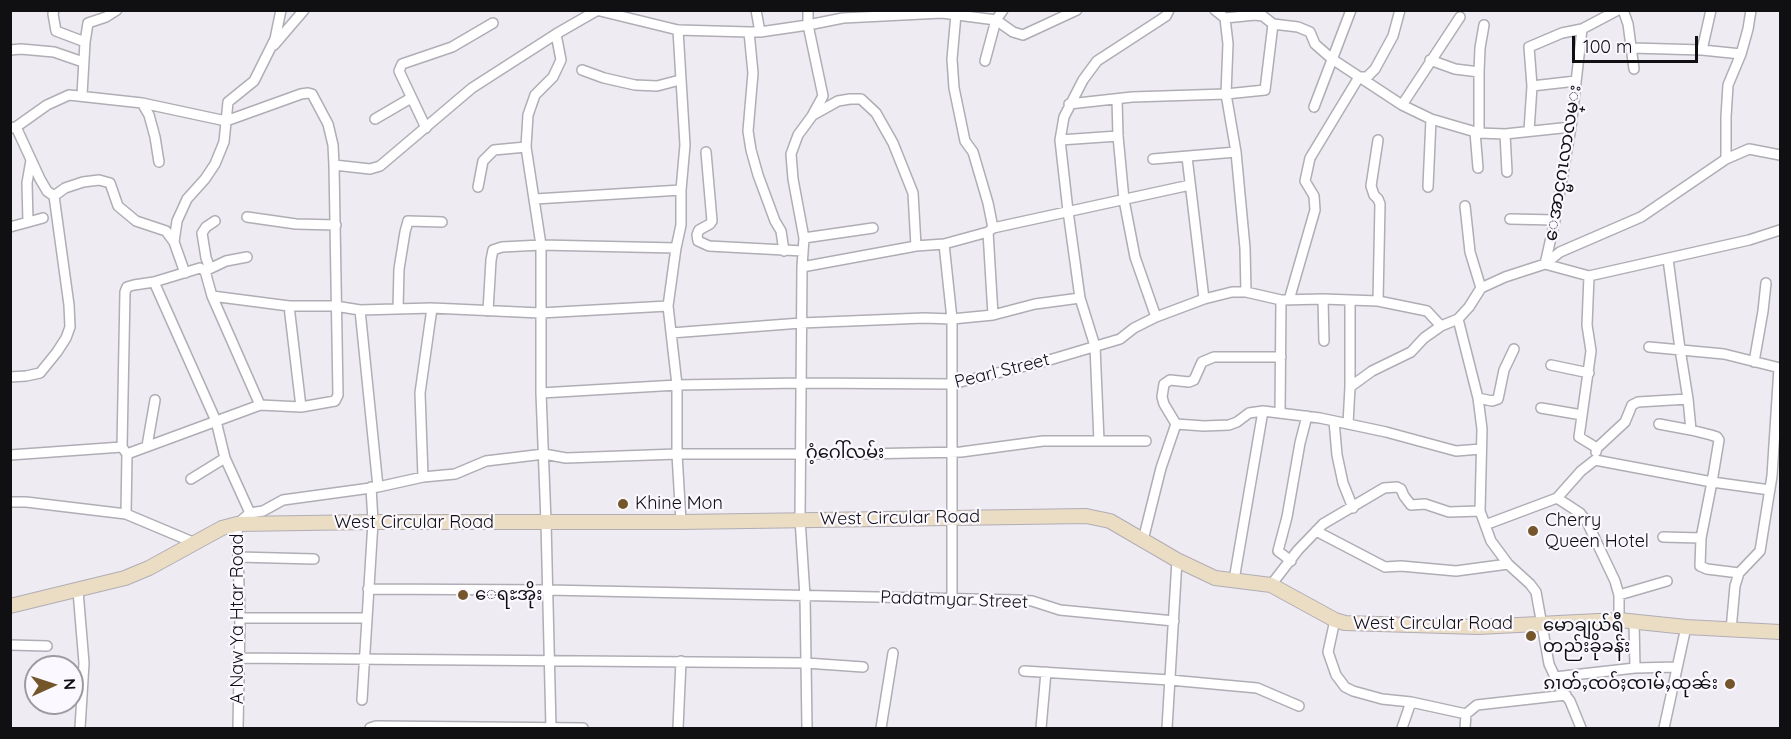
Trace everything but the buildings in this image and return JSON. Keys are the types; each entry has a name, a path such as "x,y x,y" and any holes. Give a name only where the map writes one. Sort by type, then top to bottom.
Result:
{"street":[{"path":"54,10 56,31 85,42"},
{"path":"82,95 88,23 117,10"},
{"path":"174,242 177,221 187,199 215,164 224,142 228,102 254,81 275,39 281,10"},
{"path":"270,49 304,10"},
{"path":"756,10 760,32"},
{"path":"807,729 805,596 800,519 804,238 793,179 791,154 798,135 823,96 808,25 808,10"},
{"path":"985,61 996,20 1003,10"},
{"path":"334,165 375,168 472,88 596,11 678,30 749,32 843,18 942,12 996,20 1013,32 1023,35 1077,10"},
{"path":"1098,441 1095,346 1080,298 1060,140 1069,104 1097,61 1166,16 1169,10"},
{"path":"1215,10 1225,18 1228,44 1226,94 1236,152 1245,248 1246,292"},
{"path":"1314,107 1351,10"},
{"path":"1359,77 1367,77 1375,69 1393,36 1400,10"},
{"path":"1529,130 1532,86 1529,47 1562,33 1582,29 1618,10"},
{"path":"1623,10 1628,24 1634,69"},
{"path":"1702,50 1712,10"},
{"path":"1726,159 1728,85 1741,54 1751,10"},
{"path":"1225,18 1255,13 1273,24 1298,27 1310,32 1315,44 1332,59 1402,105 1431,119 1477,132 1505,134 1571,127"},
{"path":"956,14 952,58 954,88 965,141 973,152 988,203 993,315"},
{"path":"1402,105 1460,17"},
{"path":"426,128 399,71 402,64 452,47 493,23"},
{"path":"1069,104 1132,97 1226,94 1265,90 1273,24"},
{"path":"1478,168 1480,48 1484,25"},
{"name":"ေအာင္မဂၤလာလမ္း","path":"1545,264 1571,127 1582,29"},
{"path":"678,30 685,145 681,225 668,306 677,386 681,522"},
{"path":"749,32 753,73 748,131 751,150 775,221 781,231 784,251"},
{"path":"551,728 541,393 541,245 526,147 528,115 535,95 553,77 561,60 556,34"},
{"path":"1632,48 1702,50 1741,54"},
{"path":"10,50 54,52 83,62"},
{"path":"1430,60 1455,69 1479,72"},
{"path":"582,70 635,85 657,86 680,80"},
{"path":"1280,413 1285,300 1315,210 1314,196 1305,181 1308,164 1359,77"},
{"path":"1532,86 1576,81"},
{"path":"10,377 40,373 57,352 70,327 63,250 54,196 47,191 13,128 47,105 69,95 142,103 226,121 301,94 312,94 328,124 333,145 338,395 335,400 301,407 260,405 147,446 125,450 10,455"},
{"path":"375,119 411,98"},
{"path":"812,116 838,101 849,99 861,99 876,113 893,143 913,193 916,246"},
{"path":"1117,99 1124,200 1135,257 1156,317"},
{"path":"142,103 149,115 159,162"},
{"path":"1428,187 1431,119"},
{"path":"1505,134 1507,172"},
{"path":"1060,140 1118,136"},
{"path":"1378,140 1371,186 1380,204 1378,301"},
{"path":"478,187 483,162 494,150 526,147"},
{"path":"1350,387 1372,371 1411,352 1424,338 1458,319 1481,288 1505,277 1545,264 1560,252 1641,216 1726,159 1749,149 1780,155"},
{"path":"706,152 712,221 699,230 698,241 709,246 804,251"},
{"path":"1153,159 1236,152"},
{"path":"1187,157 1204,299"},
{"path":"28,222 27,183 31,160"},
{"path":"54,196 65,188 83,182 99,180 110,183 118,206 136,221 166,231 174,242 185,273"},
{"path":"802,267 916,246 944,244 1068,211 1190,185"},
{"path":"535,199 681,190"},
{"path":"1465,206 1470,252 1481,288"},
{"path":"247,217 296,224 336,225"},
{"path":"10,226 43,218"},
{"path":"1510,219 1555,220"},
{"path":"398,308 399,269 408,220 442,222"},
{"path":"215,221 202,233 212,296 260,405"},
{"path":"804,238 873,228"},
{"path":"1545,264 1589,276 1749,240 1780,230"},
{"path":"944,244 952,319 952,599"},
{"path":"488,310 493,250 502,247 541,245 676,248"},
{"path":"126,514 125,292 127,287 154,282 200,268 207,270 226,261 247,257"},
{"path":"1668,259 1691,430"},
{"path":"1589,276 1587,325 1591,351 1579,437 1597,448"},
{"path":"154,282 216,421 225,458 250,513"},
{"path":"1754,362 1766,283"},
{"name":"Pearl Street","path":"541,393 801,383 952,384 1046,361 1120,339 1134,328 1156,317 1204,299 1232,292 1246,292 1285,300 1378,301 1427,310 1442,326"},
{"path":"212,296 289,306 335,306 360,310 432,308 540,313 668,306"},
{"path":"671,333 801,323 952,319 993,315 1035,304 1080,298"},
{"path":"1323,299 1324,341"},
{"path":"1348,424 1350,301"},
{"path":"289,306 301,407"},
{"path":"423,477 420,393 432,308"},
{"path":"360,310 374,487 362,700"},
{"path":"1458,319 1478,398 1482,429 1480,511 1491,541 1508,564 1536,592 1549,664 1560,688 1566,694 1581,729"},
{"path":"1649,347 1724,354 1780,368 1772,476 1761,551 1739,573 1735,586 1731,630"},
{"path":"1478,398 1492,401 1498,399 1504,370 1515,349"},
{"path":"1143,540 1161,468 1176,424 1164,404 1162,397 1164,384 1170,380 1189,382 1194,380 1202,362 1214,357 1281,357"},
{"path":"1551,365 1589,373"},
{"path":"1485,525 1557,498 1581,471 1595,460 1597,448 1624,424 1632,405 1638,402 1688,399"},
{"path":"147,446 154,400"},
{"path":"1541,408 1582,415"},
{"path":"1176,424 1229,425 1249,413 1263,411 1335,421 1456,451 1481,449"},
{"path":"1234,580 1263,411"},
{"path":"1291,561 1278,551 1307,416"},
{"path":"1335,421 1337,455 1343,483 1353,508"},
{"path":"1659,424 1711,435 1719,440 1701,538 1700,566 1707,570 1739,573"},
{"name":"ဂံ့ဂေါ်လမ်း","path":"423,477 455,474 493,459 544,454 566,458 678,454 861,454 953,452 1043,441 1146,441"},
{"path":"190,479 225,458"},
{"path":"1595,460 1712,482 1770,490"},
{"name":"A Naw Ya Htar Road","path":"238,729 240,618 237,524 250,513 263,511 284,500 374,487 423,477"},
{"path":"1271,585 1323,524 1384,488 1397,486 1411,505 1425,504 1449,512 1480,511"},
{"path":"1557,498 1580,513 1587,522 1615,581 1619,595 1619,620"},
{"path":"10,502 126,514 195,543"},
{"name":"West Circular Road","path":"10,606 124,578 149,568 222,528 237,524 681,522 1086,516 1110,521 1177,560 1215,578 1271,585 1335,620 1345,623 1478,627 1619,620 1686,627 1780,632"},
{"path":"1316,531 1385,567 1401,566 1456,571 1508,564"},
{"path":"1663,537 1701,538"},
{"path":"238,557 314,559"},
{"path":"1167,729 1177,560"},
{"path":"1619,595 1667,581"},
{"name":"Padatmyar Street","path":"368,589 548,590 1024,600 1060,610 1174,621"},
{"path":"78,591 84,663 80,729"},
{"path":"240,618 366,618"},
{"path":"1335,620 1328,652 1336,675 1345,687 1382,699 1410,702 1466,714 1478,705 1566,694"},
{"path":"1634,622 1635,668"},
{"path":"1664,729 1686,627"},
{"path":"10,645 47,646"},
{"path":"881,729 893,653"},
{"path":"239,658 681,661 806,663 863,667"},
{"path":"678,729 681,661"},
{"path":"1555,677 1635,668 1677,667"},
{"path":"1024,671 1257,688 1299,706"},
{"path":"1041,729 1046,672"},
{"path":"1402,729 1410,702"},
{"path":"1465,729 1466,714"},
{"path":"370,729 376,726 583,729"}],"place":[{"name":"Khine Mon","path":"623,504"},
{"name":"Cherry Queen Hotel","path":"1533,531"},
{"name":"ေရႊအိုး","path":"463,595"},
{"name":"မောချယ်ရီ တည်းခိုခန်း","path":"1531,636"},
{"name":"ၵၢတ်ႇၸဝ်ႈၸၢမ်ႇထုၼ်း","path":"1730,684"}]}
